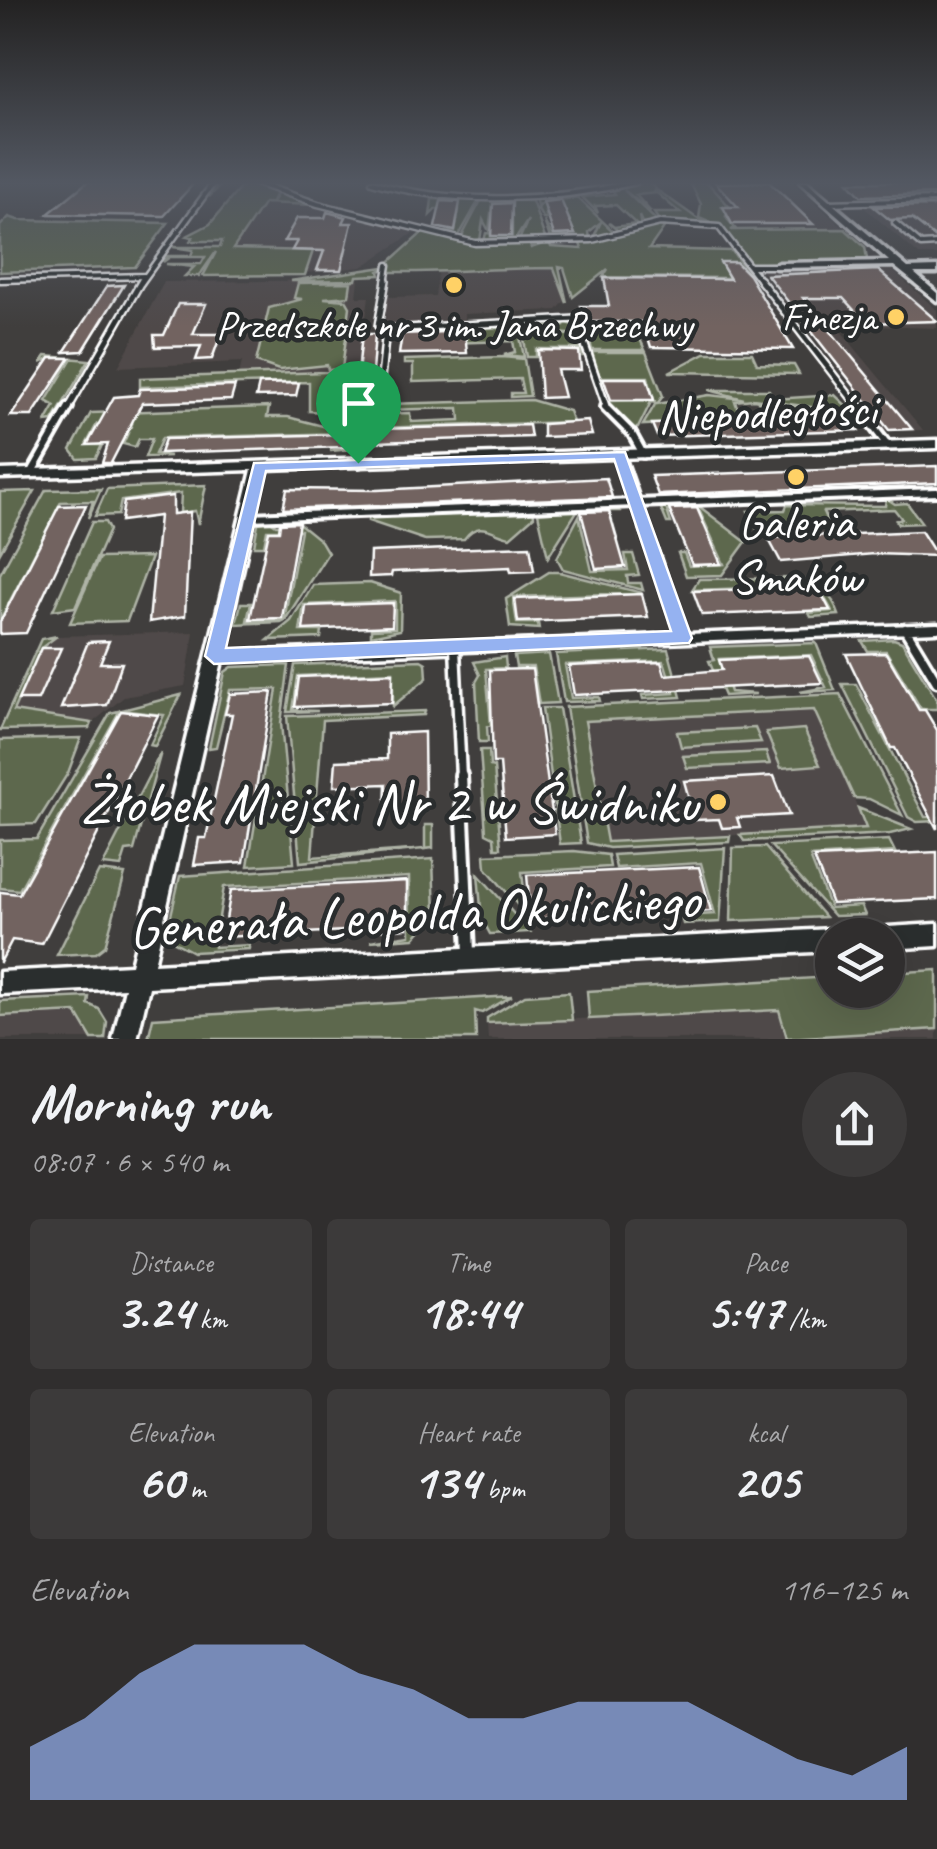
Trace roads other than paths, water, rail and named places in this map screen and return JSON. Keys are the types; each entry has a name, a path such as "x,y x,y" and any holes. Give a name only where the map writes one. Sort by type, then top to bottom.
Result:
{"street":[{"path":"860,230 934,293"},
{"path":"778,266 937,270"},
{"name":"Niepodległości","path":"0,474 937,444"},
{"path":"125,1039 259,466"},
{"path":"905,937 937,935"},
{"name":"Generała Leopolda Okulickiego","path":"0,983 815,941"}],"lane":[{"path":"31,473 174,230"},
{"path":"421,230 475,243 592,240 631,230"},
{"path":"722,230 888,446"},
{"path":"904,230 922,245 937,244"},
{"path":"388,266 378,326 386,330 576,318 602,404 632,434 643,454"},
{"path":"748,266 778,266"},
{"path":"0,280 145,276"},
{"path":"358,463 361,440 382,402 386,330"},
{"path":"620,455 683,638"},
{"name":"Niepodległości","path":"247,517 937,492"},
{"path":"214,656 937,628"},
{"path":"905,629 937,682"},
{"path":"455,648 469,959"}],"place":[{"name":"Przedszkole nr 3 im. Jana Brzechwy","path":"454,285"},
{"name":"Finezja","path":"896,317"},
{"name":"Galeria Smaków","path":"796,477"},
{"name":"Żłobek Miejski Nr 2 w Świdniku","path":"718,802"}]}
